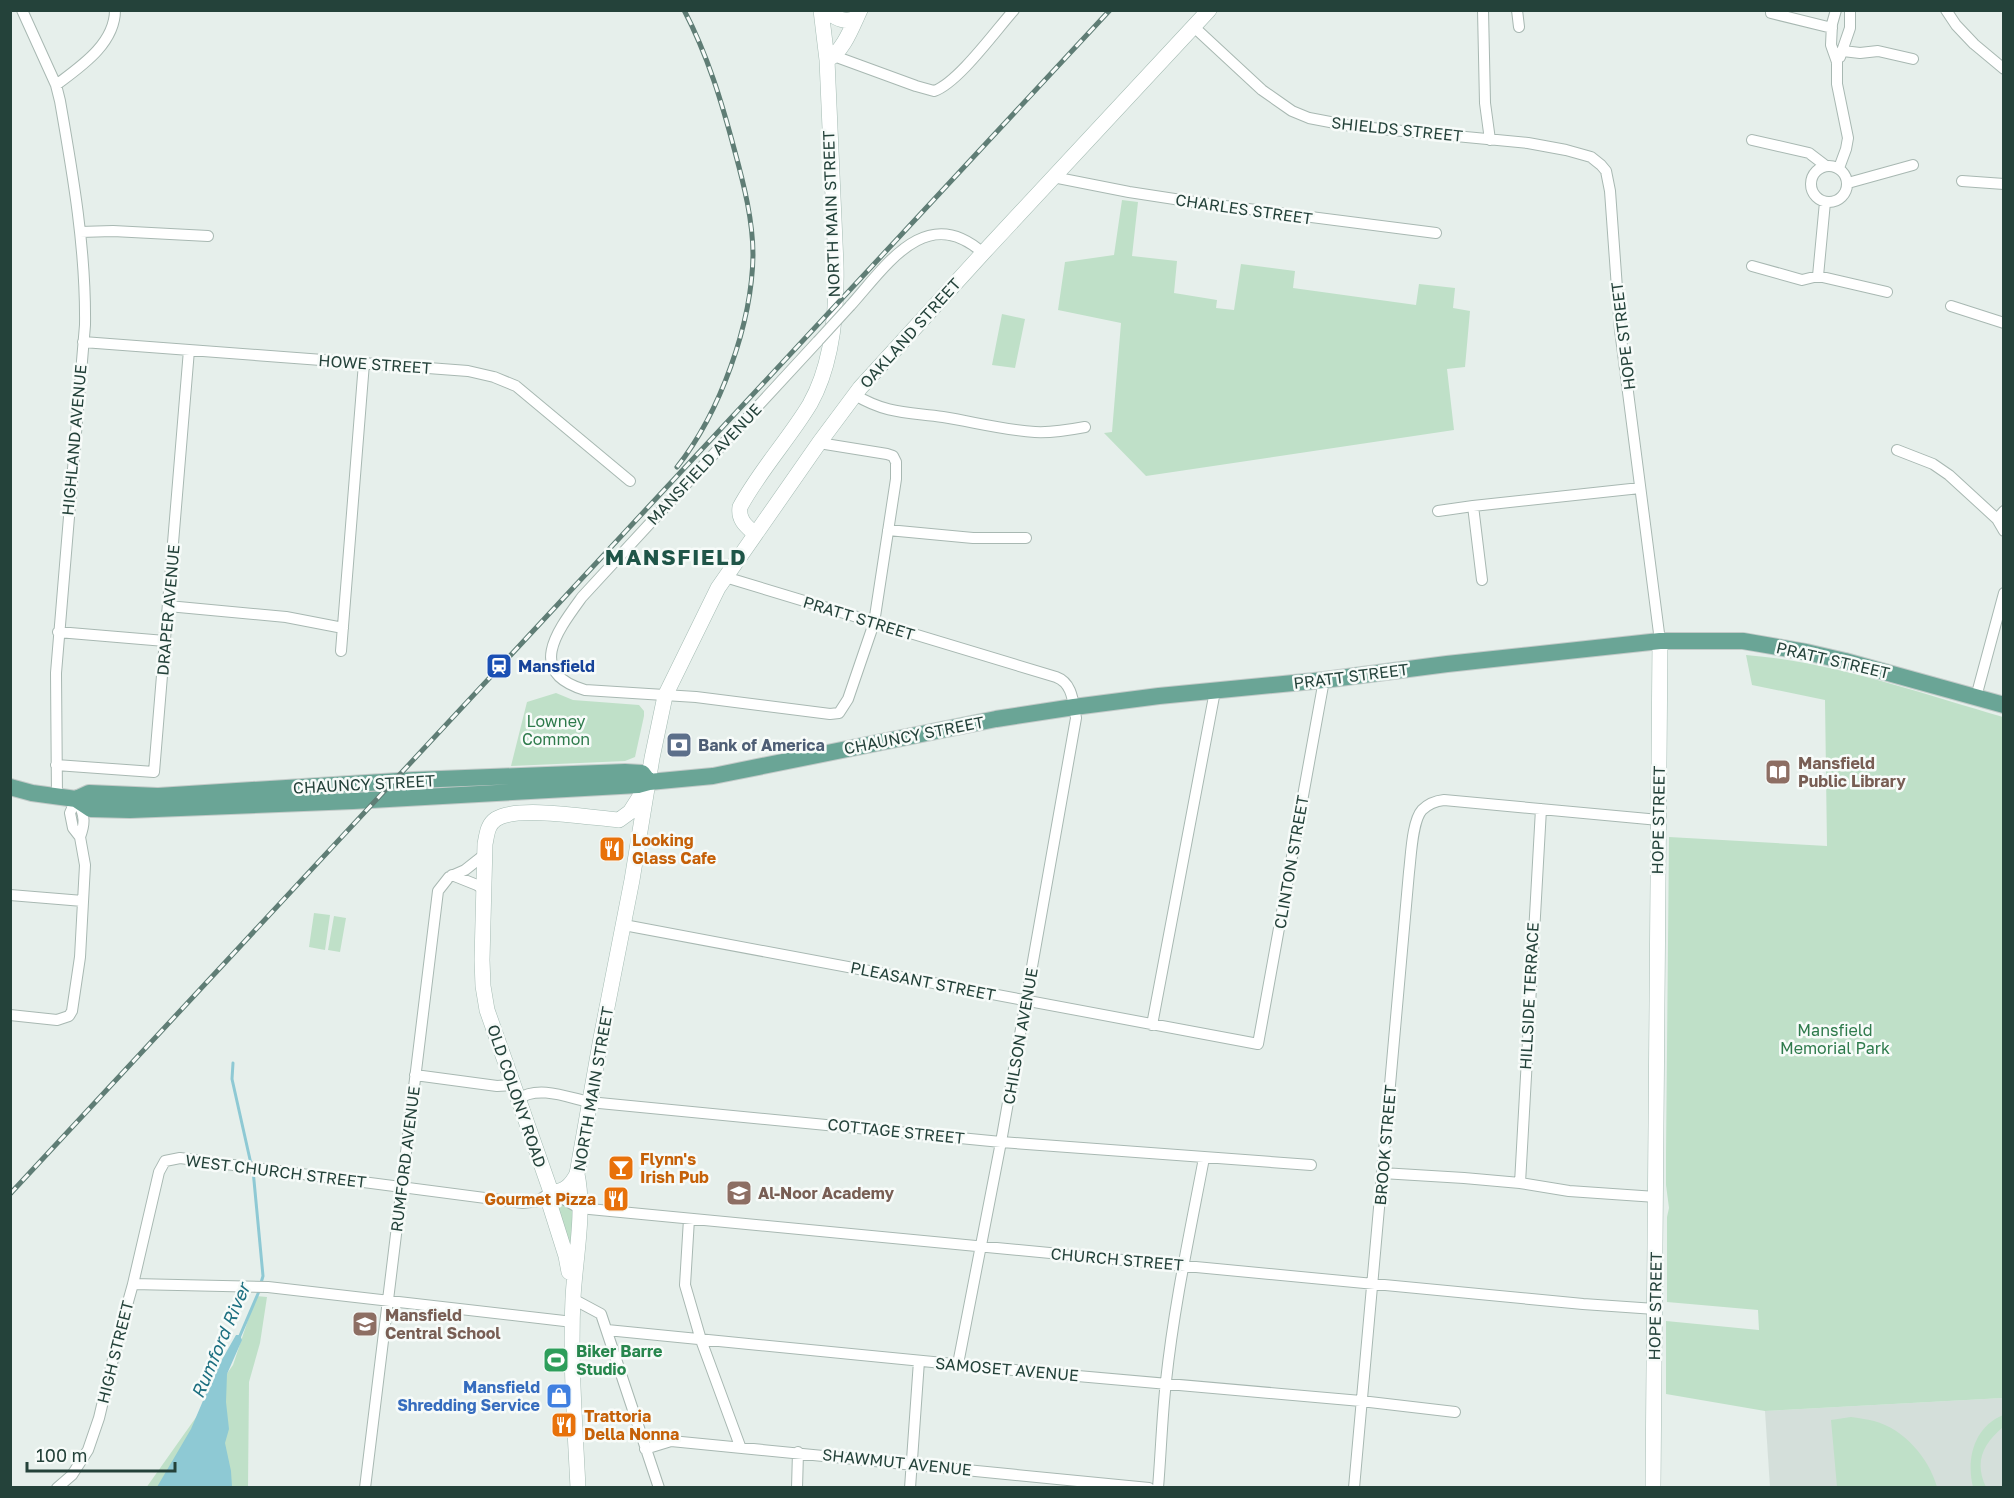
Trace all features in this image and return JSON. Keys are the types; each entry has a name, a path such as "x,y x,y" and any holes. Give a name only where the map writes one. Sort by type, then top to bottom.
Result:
{"main road":[{"path":"823,10 843,21 851,21 858,14"},
{"name":"NORTH MAIN STREET","path":"755,534 742,521 739,513 740,507 811,402 821,380 830,346 836,285 830,58 823,10"},
{"name":"OAKLAND STREET","path":"665,696 718,588 855,395 983,253 1209,10"},
{"path":"830,58 858,14"},
{"name":"PRATT STREET","path":"1074,707 1660,641 1743,640 1845,660 2004,705"},
{"name":"HOPE STREET","path":"1653,1488 1660,641"},
{"name":"NORTH MAIN STREET","path":"578,1488 573,1322 580,1187 577,1174 665,696"},
{"name":"CHAUNCY STREET","path":"10,787 76,799 88,794 158,796 414,780 614,772 642,773 649,782 713,776 996,719 1074,707"},
{"path":"635,856 633,834 627,825 619,820 630,812 649,782"},
{"name":"OLD COLONY ROAD","path":"573,1299 566,1256 548,1199 551,1192 487,1010 483,986 484,855 488,829 497,819 507,814 549,813 619,820"},
{"path":"551,1192 559,1192 567,1188 577,1174"}],"street":[{"name":"HIGHLAND AVENUE","path":"22,10 56,85 68,142 85,283 85,325 58,633 57,797"},
{"path":"56,85 85,63 105,39 112,29 116,10"},
{"path":"830,58 934,91 963,68 1014,10"},
{"path":"1483,10 1485,103 1490,140"},
{"path":"1517,10 1519,27"},
{"path":"1771,10 1771,13 1832,28"},
{"path":"1836,10 1831,45 1837,62 1837,84 1848,138 1839,168"},
{"path":"1837,62 1850,28 1850,10"},
{"path":"1946,10 1956,25 1974,44 2004,69"},
{"name":"SHIELDS STREET","path":"1194,27 1262,90 1292,111 1309,118 1351,126 1550,147 1595,159"},
{"path":"1843,51 1860,53 1878,51 1913,59"},
{"path":"1752,140 1809,153 1826,166 1839,168 1846,177 1847,188 1841,198 1831,203 1816,197 1811,184 1814,174 1826,166"},
{"name":"HOPE STREET","path":"1595,159 1606,171 1610,191 1620,330 1660,641"},
{"path":"1848,183 1913,165"},
{"name":"CHARLES STREET","path":"1053,177 1194,202 1436,233"},
{"path":"1962,181 2004,184"},
{"path":"1818,276 1825,202"},
{"path":"80,232 113,231 208,236"},
{"name":"MANSFIELD AVENUE","path":"665,696 585,690 573,687 559,676 550,660 554,638 589,589 902,251 922,237 940,234 961,237 983,253"},
{"path":"1752,266 1802,280 1818,276 1887,291"},
{"path":"1951,306 2004,323"},
{"name":"HOWE STREET","path":"83,342 468,371 494,376 516,386 630,481"},
{"name":"DRAPER AVENUE","path":"56,765 154,772 189,350"},
{"path":"341,651 364,363"},
{"path":"855,395 873,406 892,411 1013,429 1053,432 1085,427"},
{"path":"665,696 726,700 830,714 839,713 848,699 874,622 896,479 896,462 894,458 883,453 819,443"},
{"path":"1897,450 1933,464 1949,475 2000,515 2004,531"},
{"path":"1438,511 1640,488"},
{"path":"1473,506 1482,580"},
{"path":"888,530 963,537 1026,538"},
{"name":"PRATT STREET","path":"725,578 1062,679 1070,688 1074,707"},
{"path":"1976,697 2004,593"},
{"path":"168,606 286,617 343,628"},
{"path":"58,633 165,641"},
{"name":"CLINTON STREET","path":"1258,1044 1324,680"},
{"path":"1152,1024 1215,691"},
{"name":"CHILSON AVENUE","path":"958,1364 1001,1142 1076,718 1074,707"},
{"path":"10,1015 57,1020 70,1016 80,957 86,865 80,837 84,814 76,799"},
{"name":"BROOK STREET","path":"1353,1488 1410,861 1417,821 1419,814 1427,806 1444,800 1540,809"},
{"path":"1540,809 1659,820"},
{"name":"HILLSIDE TERRACE","path":"1520,1183 1540,809"},
{"name":"RUMFORD AVENUE","path":"365,1488 438,891 452,875 465,870 484,855"},
{"path":"452,875 483,889"},
{"path":"10,895 83,901"},
{"name":"PLEASANT STREET","path":"624,925 1258,1044"},
{"name":"COTTAGE STREET","path":"415,1075 497,1086 515,1092 538,1092 589,1102 1001,1142 1311,1165"},
{"name":"WEST CHURCH STREET","path":"133,1284 159,1172 165,1161 180,1158 523,1203 538,1201 551,1192"},
{"path":"1158,1488 1166,1382 1179,1288 1204,1158"},
{"path":"1382,1173 1520,1183 1569,1191 1656,1197"},
{"path":"551,1192 579,1208"},
{"name":"CHURCH STREET","path":"579,1208 1655,1309"},
{"path":"689,1219 685,1285 701,1340 740,1446"},
{"name":"HIGH STREET","path":"57,1488 72,1475 88,1450 99,1418 133,1284 268,1287 573,1322"},
{"path":"573,1299 601,1314 659,1488"},
{"name":"SAMOSET AVENUE","path":"607,1330 919,1361 1166,1382 1455,1412"},
{"path":"910,1488 919,1361"},
{"name":"SHAWMUT AVENUE","path":"645,1449 671,1441 740,1446 1149,1488"},
{"path":"797,1488 798,1452"}],"shaded area":[{"path":"2003,1398 2003,1487 1770,1487 1765,1411"}],"green space":[{"path":"1122,200 1138,202 1132,256 1177,261 1174,293 1217,300 1216,308 1234,310 1241,264 1295,271 1293,288 1416,305 1419,284 1455,288 1453,308 1470,311 1465,367 1447,369 1454,430 1146,476 1104,433 1112,432 1121,323 1058,310 1065,262 1114,255"},
{"path":"1002,314 1025,319 1015,368 992,365"},
{"name":"Mansfield Memorial Park","path":"1746,655 1844,671 2003,717 2003,1398 1765,1411 1666,1394 1666,1321 1759,1330 1758,1310 1667,1302 1669,837 1827,846 1825,700 1752,685"},
{"name":"Lowney Common","path":"556,693 573,700 639,705 644,711 644,716 635,757 625,761 511,766 527,702"},
{"path":"314,913 330,915 325,950 309,947"},
{"path":"334,916 346,918 340,952 328,950"},
{"path":"550,1197 574,1211 573,1251"},
{"path":"256,1296 267,1297 260,1343 249,1382 248,1487 146,1488 233,1365"},
{"path":"2003,1415 2003,1427 1990,1440 1982,1454 1982,1478 1986,1487 1973,1487 1971,1466 1974,1445 1985,1427"},
{"path":"1851,1417 1885,1425 1905,1438 1921,1455 1937,1487 1837,1487 1831,1420"}],"water":[{"path":"236,1335 240,1335 242,1340 227,1374 226,1402 229,1429 225,1443 232,1487 157,1487 191,1429 216,1370"}],"waterway":[{"name":"Rumford River","path":"233,1063 232,1079 251,1164"},
{"name":"Rumford River","path":"253,1170 263,1276 261,1283"},
{"name":"Rumford River","path":"239,1338 260,1289"}],"railway":[{"path":"677,467 707,421 731,367 747,310 753,255 747,203 730,134 707,62 684,10"},
{"path":"10,1194 1110,10"}],"place":[{"name":"Mansfield","path":"499,666"},
{"name":"Bank of America","path":"679,745"},
{"name":"Mansfield Public Library","path":"1778,772"},
{"name":"Looking Glass Cafe","path":"612,849"},
{"name":"Flynn's Irish Pub","path":"621,1168"},
{"name":"Al-Noor Academy","path":"739,1193"},
{"name":"Gourmet Pizza","path":"616,1199"},
{"name":"Mansfield Central School","path":"365,1324"},
{"name":"Biker Barre Studio","path":"556,1360"},
{"name":"Mansfield Shredding Service","path":"559,1396"},
{"name":"Trattoria Della Nonna","path":"564,1425"}],"district":[{"name":"MANSFIELD","path":"676,557"}]}
